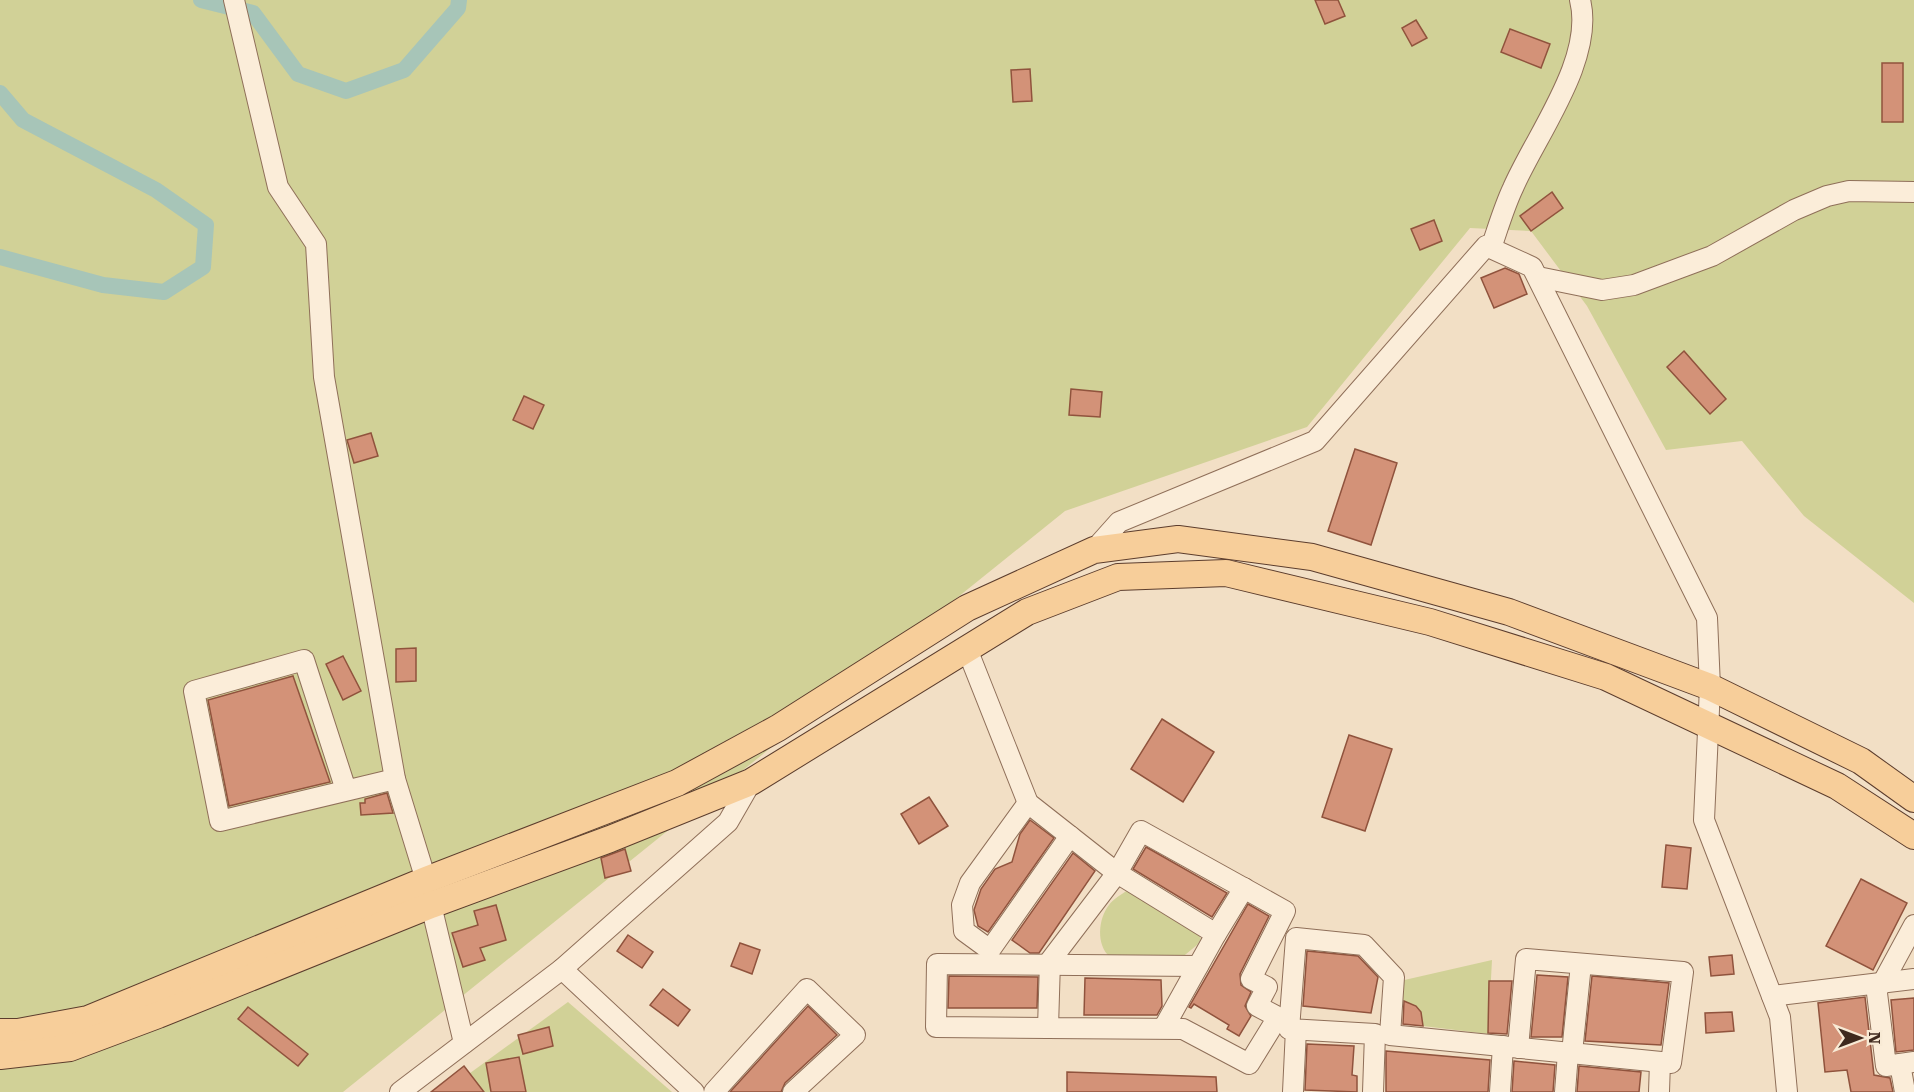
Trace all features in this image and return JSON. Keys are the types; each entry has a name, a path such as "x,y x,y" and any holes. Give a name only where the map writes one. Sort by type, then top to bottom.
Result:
{"main road":[{"path":"0,1056 70,1048 158,1016 677,783 778,728 967,608 1094,550 1178,539 1312,557 1509,612 1710,687 1861,761 1914,799"},
{"path":"0,1032 18,1032 88,1019 428,893 610,839 751,782 1027,612 1118,577 1226,573 1430,622 1606,677 1708,723 1837,786 1914,836"}],"street":[{"path":"234,0 278,187 316,244 324,377 395,778 428,893 464,1043"},
{"path":"1491,249 1511,190 1573,66 1582,25 1580,0"},
{"path":"1538,277 1602,290 1634,285 1712,256 1794,210 1827,196 1849,191 1914,192"},
{"path":"1094,550 1119,522 1315,441 1486,246 1532,267 1707,618 1710,687 1704,820 1780,1017 1786,1092"},
{"path":"967,650 1028,803 1117,873 1216,934"},
{"path":"346,790 304,660 194,691 220,821 395,778"},
{"path":"400,1092 562,969 728,822 751,782"},
{"path":"990,958 964,931 963,905 969,883 1028,803"},
{"path":"1048,1028 1049,967 1050,961 1117,873 1141,831 1285,911 1251,980 1267,987 1257,1006 1278,1017 1249,1064 1183,1029 1163,1029 1048,1028 936,1027 937,964 990,958 1049,967 1198,966"},
{"path":"990,958 1070,836"},
{"path":"1163,1029 1244,888"},
{"path":"1905,1092 1907,1063 1886,1066 1879,984 1914,925"},
{"path":"1373,1092 1382,1034 1394,977 1364,945 1296,938 1289,1029 1382,1034 1510,1047 1660,1062 1671,1064 1683,972 1526,959 1510,1047 1500,1092"},
{"path":"1565,1092 1581,964"},
{"path":"562,969 694,1092"},
{"path":"1772,996 1914,979"},
{"path":"714,1092 807,989 855,1035 793,1092"},
{"path":"1293,1092 1296,1029"},
{"path":"1659,1092 1660,1062"}],"green space":[{"path":"0,0 1914,0 1914,603 1804,516 1742,441 1666,450 1587,306 1531,231 1470,228 1307,427 1065,511 343,1092 0,1092"},
{"path":"1128,890 1198,934 1201,939 1197,945 1180,959 1110,957 1102,946 1101,924 1105,911 1111,903"},
{"path":"1492,960 1488,1034 1423,1026 1417,1009 1400,1000 1400,981"},
{"path":"568,1002 672,1092 444,1092"}],"building":[{"path":"1315,0 1338,0 1345,16 1325,24"},
{"path":"1416,20 1427,38 1412,46 1402,28"},
{"path":"1510,29 1550,44 1541,68 1501,52"},
{"path":"1882,63 1903,63 1903,122 1882,122"},
{"path":"1030,69 1032,101 1013,102 1011,70"},
{"path":"1552,192 1563,208 1531,231 1520,216"},
{"path":"1434,220 1442,241 1420,250 1411,229"},
{"path":"1505,268 1519,274 1527,294 1494,308 1481,278"},
{"path":"1684,351 1726,399 1710,414 1667,367"},
{"path":"1071,389 1102,392 1100,417 1069,415"},
{"path":"524,396 544,405 533,429 513,420"},
{"path":"371,433 378,456 354,463 347,440"},
{"path":"1355,449 1397,463 1371,545 1328,531"},
{"path":"416,648 416,681 396,682 396,649"},
{"path":"343,656 361,691 343,700 326,664"},
{"path":"293,676 330,782 229,806 208,700"},
{"path":"1162,719 1214,752 1183,802 1131,769"},
{"path":"1349,735 1392,749 1365,831 1322,817"},
{"path":"387,793 393,813 361,815 360,803 365,803 365,799"},
{"path":"929,797 948,826 919,844 901,814"},
{"path":"1030,820 1054,838 988,932 978,926 974,910 981,889 995,869 1012,862 1020,834"},
{"path":"1666,845 1691,848 1687,889 1662,887"},
{"path":"1146,847 1227,893 1212,917 1133,869"},
{"path":"625,849 631,871 605,878 601,858"},
{"path":"1073,853 1095,871 1039,953 1030,953 1012,940"},
{"path":"1861,879 1907,903 1873,970 1826,946"},
{"path":"1248,904 1269,916 1240,974 1241,985 1251,992 1245,1006 1251,1016 1239,1036 1227,1029 1229,1025 1194,1004 1191,1008 1189,1007"},
{"path":"496,905 506,940 480,948 485,960 463,967 452,933 478,925 474,911"},
{"path":"628,935 653,952 642,968 617,951"},
{"path":"740,943 760,950 752,974 731,966"},
{"path":"1307,951 1358,956 1378,977 1371,1013 1303,1006"},
{"path":"1732,955 1734,974 1711,976 1709,957"},
{"path":"1537,975 1568,977 1562,1037 1531,1037"},
{"path":"949,976 1038,977 1037,1008 948,1008"},
{"path":"1592,976 1669,983 1661,1045 1585,1041"},
{"path":"1085,978 1161,980 1162,1006 1157,1015 1084,1015"},
{"path":"1489,981 1512,981 1507,1034 1488,1033"},
{"path":"663,989 690,1010 678,1026 650,1005"},
{"path":"1865,997 1874,1075 1890,1078 1893,1092 1851,1092 1847,1070 1825,1072 1818,1003"},
{"path":"1914,998 1914,1050 1896,1052 1891,1000"},
{"path":"1404,1001 1416,1006 1421,1012 1423,1026 1403,1024"},
{"path":"808,1006 837,1035 785,1083 781,1092 730,1092"},
{"path":"248,1007 308,1054 298,1066 238,1019"},
{"path":"1732,1012 1734,1031 1706,1033 1705,1013"},
{"path":"549,1027 553,1046 523,1054 518,1035"},
{"path":"1307,1044 1354,1046 1352,1075 1357,1076 1357,1092 1305,1090"},
{"path":"1386,1051 1490,1060 1488,1092 1386,1092"},
{"path":"519,1057 526,1092 491,1092 486,1063"},
{"path":"1514,1061 1555,1065 1553,1092 1512,1092"},
{"path":"464,1066 484,1092 431,1092"},
{"path":"1579,1066 1641,1072 1639,1092 1577,1092"},
{"path":"1067,1072 1216,1077 1217,1092 1067,1092"}],"waterway":[{"path":"201,0 253,13 298,74 346,91 404,70 458,8 459,0"},
{"path":"0,93 23,120 156,190 206,225 203,267 164,292 103,285 0,257"}]}
